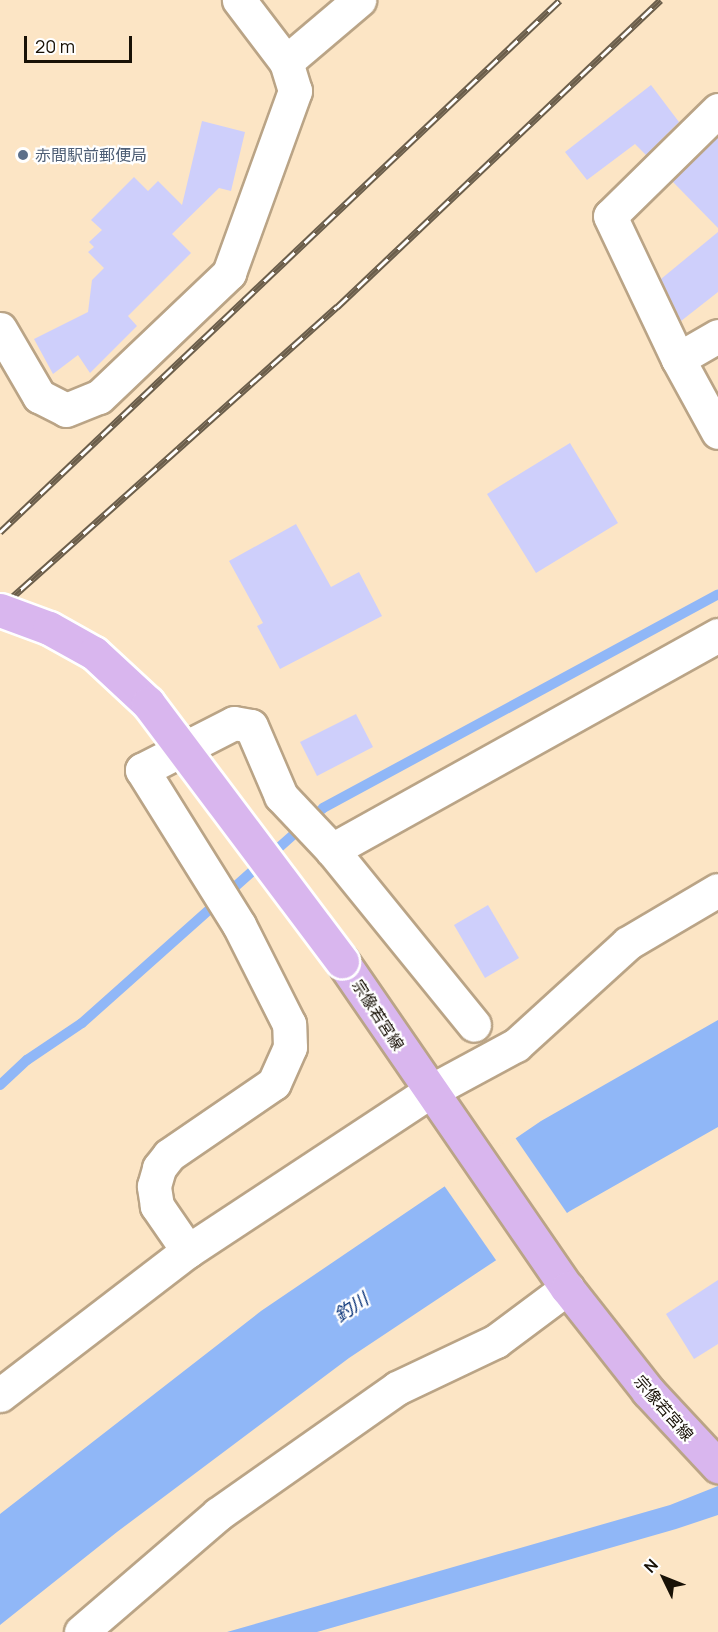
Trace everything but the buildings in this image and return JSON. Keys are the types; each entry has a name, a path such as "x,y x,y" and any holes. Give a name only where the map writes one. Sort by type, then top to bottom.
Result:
{"main road":[{"name":"宗像若宮線","path":"0,610 49,628 94,653 148,703 342,961 429,1092 564,1284 655,1399 718,1466"}],"street":[{"path":"0,329 39,396 66,410 99,397 229,273 295,92 286,62 239,0"},
{"path":"286,62 359,0"},
{"path":"718,110 610,216 678,359 718,432"},
{"path":"678,359 718,336"},
{"path":"332,850 718,635"},
{"path":"188,1251 157,1206 154,1186 159,1168 169,1155 274,1083 290,1047 289,1024 239,925 142,770 234,723 251,726 281,796 332,850 474,1025"},
{"path":"0,1395 188,1251 429,1092 516,1045 628,943 718,890"},
{"path":"81,1632 227,1508 397,1388 496,1341 564,1284"}],"water":[{"name":"釣川","path":"718,1020 718,1127 570,1211 349,1358 117,1532 0,1625 0,1514 261,1311 541,1121"},
{"path":"718,1486 718,1515 676,1529 317,1632 227,1632 670,1505"}],"pier":[{"path":"514,1136 569,1216 498,1263 443,1184"}],"waterway":[{"path":"0,1085 27,1060 82,1023 323,808 718,594"}],"railway":[{"path":"0,532 560,0"},
{"path":"0,608 337,307 661,0"}],"place":[{"name":"赤間駅前郵便局","path":"23,155"}]}
